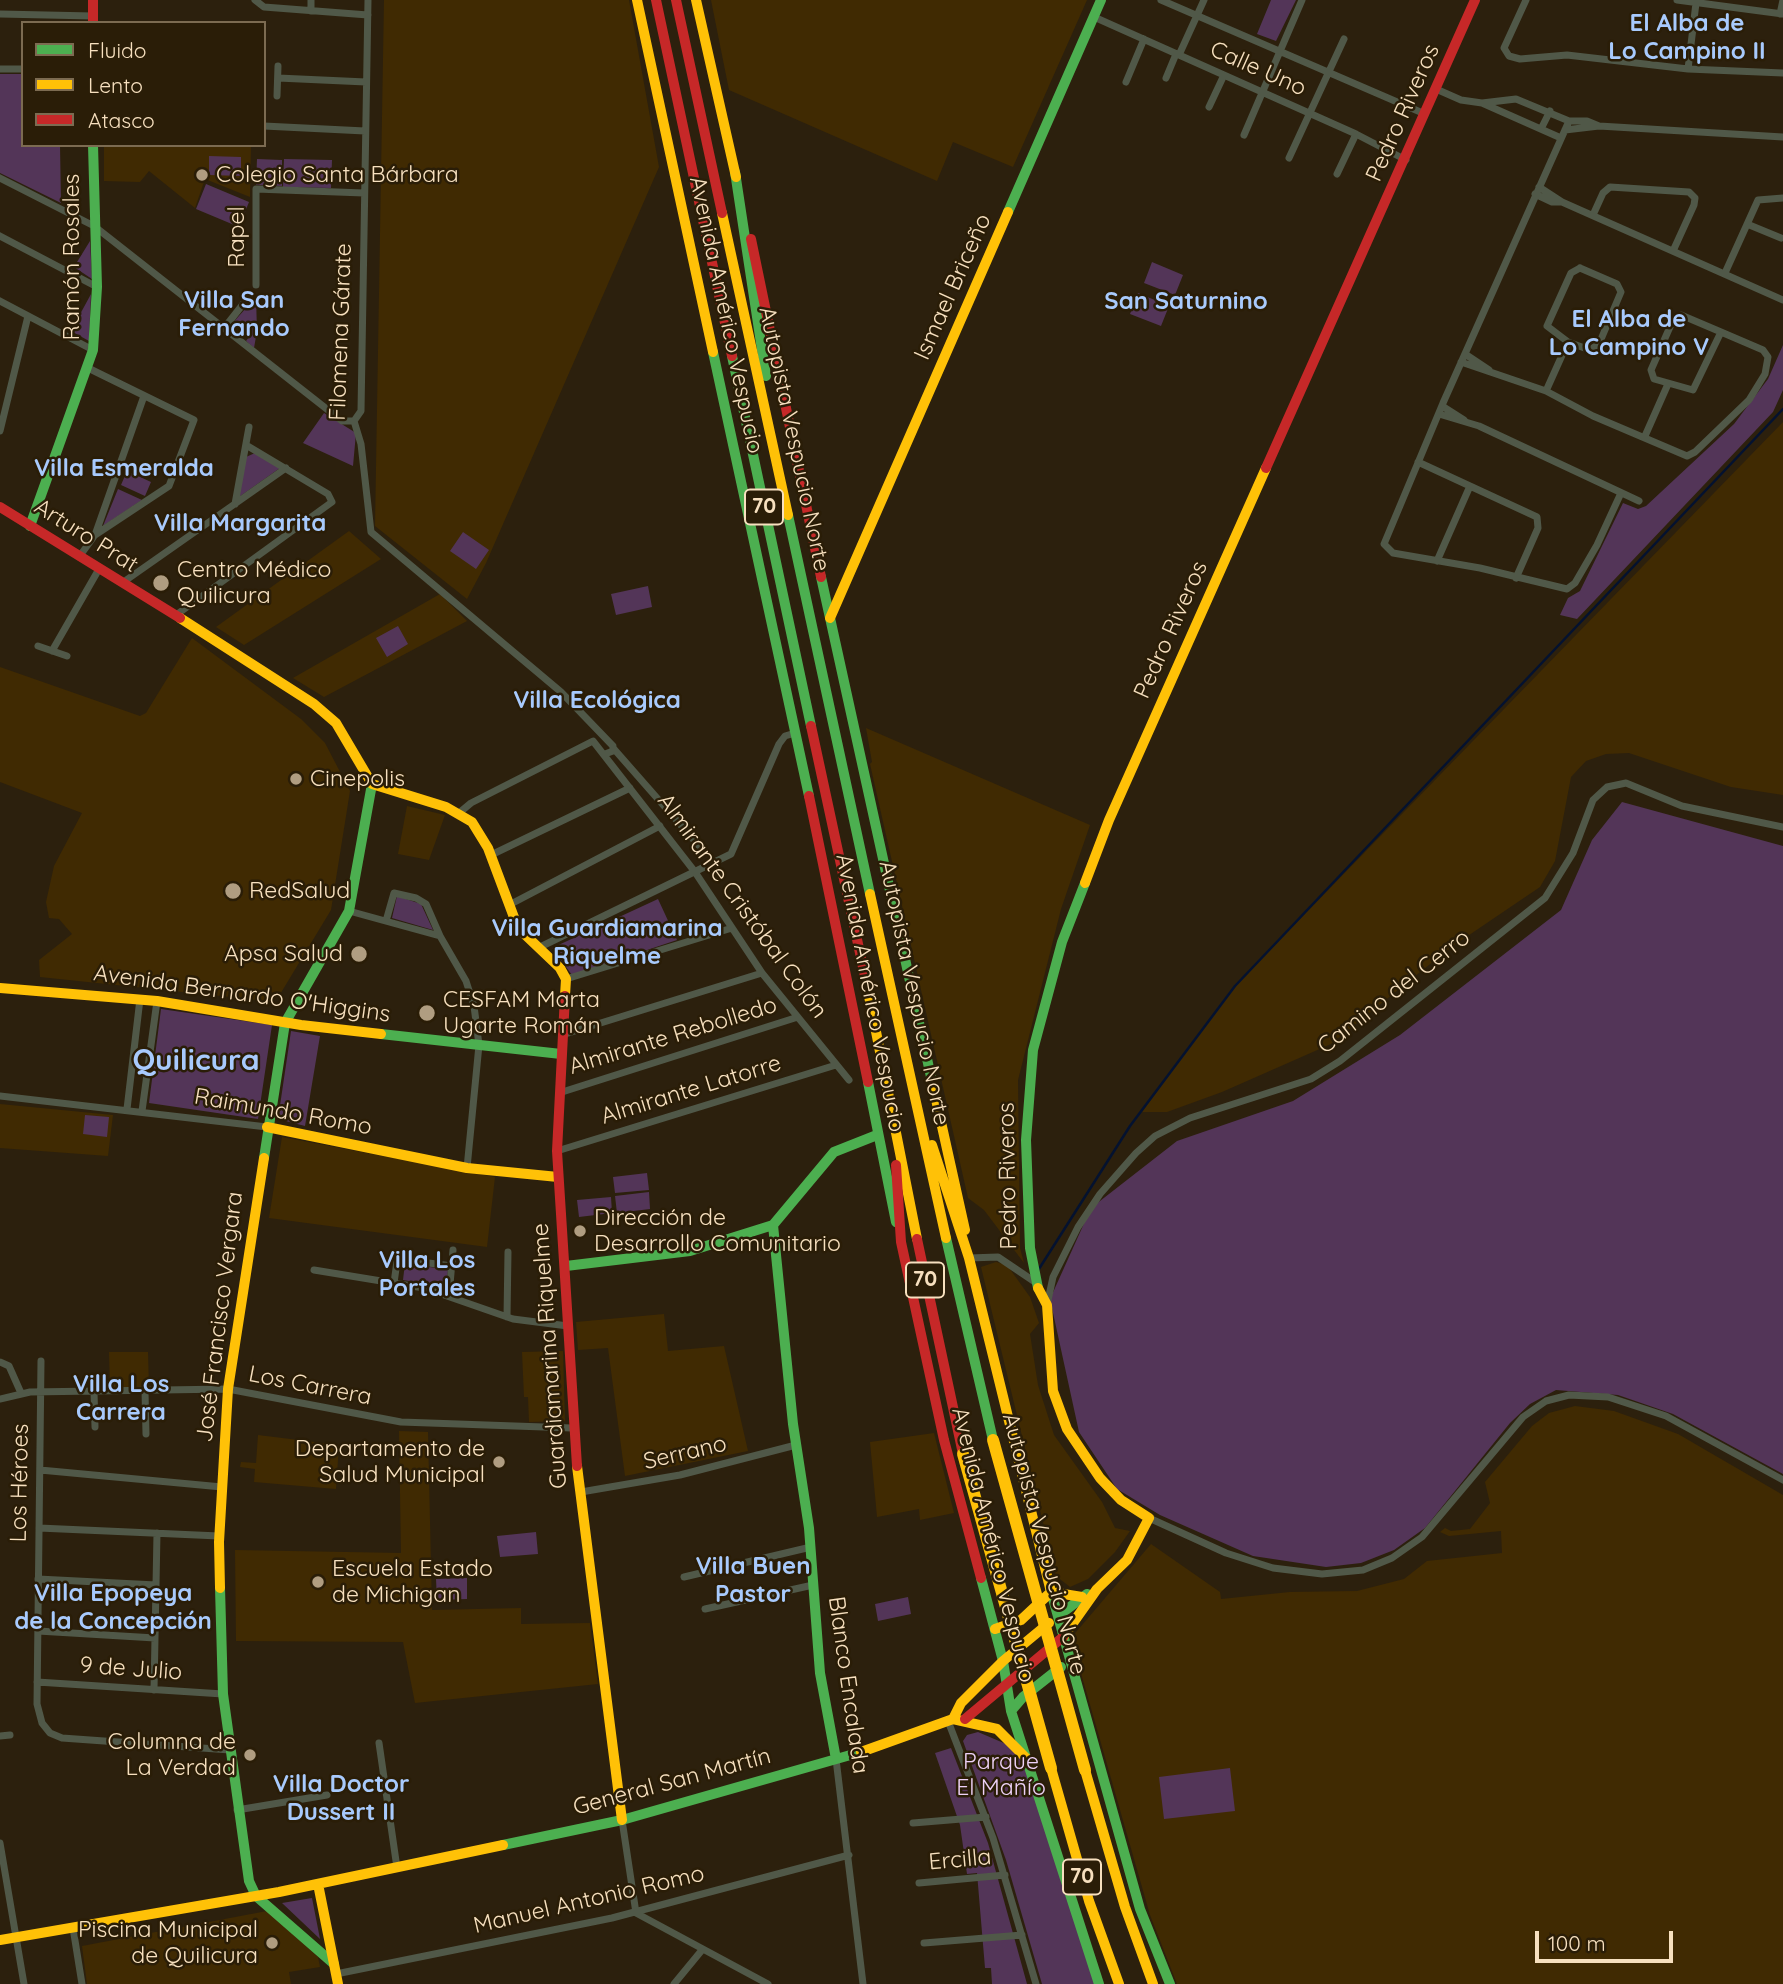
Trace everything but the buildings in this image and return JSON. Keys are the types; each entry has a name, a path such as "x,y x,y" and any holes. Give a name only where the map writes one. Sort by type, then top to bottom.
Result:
{"main road":[{"path":"93,0 93,19"},
{"name":"Avenida Américo Vespucio","path":"637,0 944,1440 995,1629 1012,1711 1099,1984"},
{"name":"Autopista Vespucio Norte","path":"656,0 892,1105 930,1305 963,1454 1089,1901 1119,1984"},
{"name":"Autopista Vespucio Norte","path":"677,0 918,1114 993,1440 1125,1907 1153,1984"},
{"name":"Avenida Américo Vespucio","path":"696,0 961,1210 969,1258 1070,1663 1140,1909 1170,1984"},
{"name":"Ismael Briceño","path":"830,619 1101,0"},
{"name":"Pedro Riveros","path":"1047,1305 1035,1282 1030,1248 1027,1093 1032,1050 1073,908 1109,820 1406,160 1475,0"},
{"name":"Ramón Rosales","path":"30,526 93,350 97,287 93,147"},
{"path":"735,172 762,333 772,435"},
{"name":"Arturo Prat","path":"0,507 176,615 322,710 341,731 372,784"},
{"path":"823,588 842,591"},
{"path":"372,784 459,813 476,826 491,855 518,928 560,968 566,979"},
{"name":"José Francisco Vergara","path":"256,1896 249,1881 236,1810 223,1694 219,1536 228,1390 285,1023 349,911 372,784"},
{"name":"Guardiamarina Riquelme","path":"566,979 556,1151 565,1266 572,1428 622,1820"},
{"name":"Avenida Bernardo O'Higgins","path":"0,988 157,1000 285,1023 561,1054"},
{"path":"892,1105 901,1242"},
{"path":"918,1114 944,1179 969,1258"},
{"name":"Raimundo Romo","path":"267,1127 467,1168 558,1177"},
{"path":"565,1266 690,1251 773,1225 834,1152 877,1135"},
{"name":"Blanco Encalada","path":"773,1225 796,1445 811,1548 820,1672 836,1759"},
{"path":"1027,1759 997,1729 956,1720 961,1703 1003,1661 1082,1597 1097,1589 1127,1560 1149,1518 1106,1486 1067,1429 1051,1377 1047,1305"},
{"name":"General San Martín","path":"0,1940 256,1896 622,1820 836,1759 956,1720 1006,1685 1063,1637 1097,1589"},
{"path":"995,1629 1011,1626 1021,1620 1051,1592 1082,1597"},
{"path":"1012,1711 1023,1697 1070,1663"},
{"path":"318,1884 336,1974"},
{"path":"256,1896 336,1974"}],"street":[{"path":"255,0 264,7 368,15"},
{"path":"311,0 311,11"},
{"name":"Filomena Gárate","path":"368,0 361,411 354,421 361,444 371,532 549,680 614,749"},
{"path":"1160,0 1425,114"},
{"path":"1166,78 1204,0"},
{"path":"1244,135 1302,0"},
{"path":"1526,0 1504,48 1505,53 1520,58 1567,55 1688,69 1783,73"},
{"path":"1677,0 1782,14 1783,0"},
{"path":"1688,69 1696,3"},
{"path":"0,14 93,19"},
{"name":"Calle Uno","path":"1094,17 1356,134 1406,160"},
{"path":"1289,158 1343,39"},
{"path":"1126,82 1144,40"},
{"path":"277,96 278,66"},
{"path":"0,69 21,69"},
{"path":"1209,107 1224,75"},
{"path":"278,78 366,82"},
{"path":"1436,89 1461,100 1482,103 1516,99 1569,121 1587,121 1599,126"},
{"path":"1482,103 1561,138"},
{"path":"1541,129 1543,120 1550,111"},
{"path":"1569,121 1463,358 1384,544 1393,552 1479,568 1559,589 1571,587 1597,545 1621,493"},
{"path":"1565,130 1599,126 1783,137"},
{"path":"266,127 365,131"},
{"path":"1337,174 1356,134"},
{"path":"0,178 94,226 342,421 354,421"},
{"path":"1593,215 1603,193 1610,187 1689,192 1695,198 1694,205 1673,251"},
{"name":"Rapel","path":"256,285 256,189 364,193"},
{"path":"1537,190 1552,202 1562,202 1593,215 1783,300"},
{"path":"1725,273 1759,198 1783,198"},
{"path":"1747,224 1781,239"},
{"path":"0,236 97,287"},
{"path":"1580,268 1617,284 1621,292 1599,344 1590,349 1568,342 1549,331 1547,322 1571,273 1580,268"},
{"name":"Rapel","path":"225,327 251,294"},
{"path":"0,301 93,350"},
{"path":"0,431 28,316"},
{"path":"1463,358 1546,391 1681,455 1691,455 1749,400 1765,374 1768,357 1763,350 1721,332 1677,316 1651,370 1654,379 1693,390 1721,332"},
{"path":"1546,391 1568,342"},
{"path":"79,557 96,536 169,486 194,420 88,368"},
{"path":"1645,436 1668,384"},
{"path":"96,536 144,396"},
{"path":"1441,410 1639,501"},
{"path":"235,504 249,427"},
{"path":"176,615 329,507 332,500 328,494 246,445"},
{"path":"1418,462 1538,519 1538,528 1516,579"},
{"path":"122,583 286,468"},
{"path":"1437,561 1471,486"},
{"path":"52,651 99,569"},
{"path":"38,646 67,656"},
{"path":"538,948 731,854 779,744 785,736 795,733"},
{"name":"Almirante Cristóbal Colón","path":"459,813 471,803 593,741 695,872 761,973 849,1080"},
{"path":"605,754 614,749 699,847"},
{"name":"Camino del Cerro","path":"1047,1305 1053,1277 1078,1227 1100,1194 1136,1153 1155,1136 1191,1118 1311,1079 1340,1061 1545,898 1573,853 1593,800 1607,787 1626,783 1682,806 1783,827"},
{"path":"491,855 630,788"},
{"path":"509,905 660,826"},
{"path":"386,921 394,892 416,898 426,904 440,936 467,981 474,1006 479,1045 467,1168"},
{"path":"349,911 440,936"},
{"path":"566,979 732,928"},
{"path":"562,1035 761,973"},
{"path":"127,1110 140,999"},
{"path":"142,1111 157,1000"},
{"name":"Almirante Rebolledo","path":"558,1093 798,1017"},
{"path":"133,1057 149,1059"},
{"name":"Almirante Latorre","path":"556,1151 836,1065"},
{"name":"Raimundo Romo","path":"0,1096 267,1127"},
{"path":"449,1296 453,1250"},
{"path":"507,1318 508,1252"},
{"path":"394,1283 397,1256 452,1266"},
{"path":"969,1258 998,1257 1035,1282"},
{"path":"314,1270 394,1283 449,1296 507,1318 568,1326"},
{"name":"Los Héroes","path":"41,1361 37,1710 45,1729 62,1738 230,1750"},
{"path":"0,1362 9,1366 21,1393"},
{"name":"Los Carrera","path":"0,1399 21,1393 41,1392 228,1390 401,1422 572,1428"},
{"path":"94,1391 95,1427"},
{"path":"145,1391 146,1434"},
{"path":"1149,1518 1226,1553 1273,1568 1322,1574 1373,1567 1398,1555 1433,1526 1523,1417 1546,1401 1569,1395 1608,1397 1666,1416 1783,1480"},
{"name":"Serrano","path":"581,1492 680,1475 796,1445"},
{"path":"40,1470 222,1487"},
{"path":"39,1528 219,1536"},
{"path":"155,1690 157,1533"},
{"path":"684,1577 811,1548"},
{"path":"38,1579 156,1585"},
{"path":"705,1609 813,1585"},
{"path":"38,1631 155,1637"},
{"name":"9 de Julio","path":"37,1682 223,1694"},
{"path":"956,1720 1036,1984"},
{"path":"0,1735 10,1735"},
{"path":"379,1743 397,1868"},
{"name":"Blanco Encalada","path":"836,1759 863,1984"},
{"path":"236,1810 327,1795"},
{"path":"913,1823 986,1817"},
{"name":"Guardiamarina Riquelme","path":"622,1820 636,1913"},
{"path":"0,1843 3,1877 24,1984"},
{"name":"Manuel Antonio Romo","path":"336,1974 636,1913 849,1854"},
{"name":"Ercilla","path":"919,1883 1005,1875"},
{"path":"636,1913 768,1984"},
{"path":"73,1928 82,1984"},
{"path":"924,1943 1022,1935"},
{"path":"674,1984 702,1950"}],"shaded area":[{"path":"384,0 629,0 659,167 486,563 467,599 375,526"},
{"path":"711,0 1087,0 1013,167 953,142 937,181 729,90"},
{"name":"Colegio Santa Bárbara","path":"104,147 251,147 250,197 205,179 195,208 149,171 140,182 104,181"},
{"path":"1783,422 1783,795 1731,787 1629,753 1606,754 1586,761 1571,777 1555,861 1540,887 1450,948 1331,1044 1222,1092 1167,1112 1142,1112 1229,992"},
{"path":"349,531 381,559 244,645 216,627"},
{"path":"440,594 467,621 324,697 293,678"},
{"path":"192,638 301,719 325,743 350,791 331,910 279,996 271,992 268,1001 40,977 39,960 72,934 59,919 49,918 46,902 54,866 82,813 0,782 0,667 140,716 146,713"},
{"path":"866,728 1090,825 1061,909 1018,1080 1020,1248 1024,1263 984,1210 968,1198 870,764 872,762"},
{"path":"407,806 445,815 429,860 398,854"},
{"path":"0,1104 113,1115 108,1156 0,1148"},
{"path":"282,1137 495,1177 487,1247 269,1218"},
{"path":"996,1262 1007,1265 1030,1297 1039,1323 1030,1334 1038,1385 1054,1435 1102,1502 1115,1528 1130,1531 1115,1552 1088,1579 1070,1587 1056,1576 981,1267"},
{"path":"664,1314 668,1351 724,1346 748,1451 625,1476 608,1348 578,1350 576,1322"},
{"path":"563,1351 565,1421 529,1422 528,1397 524,1397 522,1352"},
{"path":"109,1352 148,1352 149,1388 110,1388"},
{"path":"1575,1406 1614,1411 1678,1434 1783,1495 1783,1984 1177,1984 1150,1915 1071,1638 1151,1544 1220,1592 1221,1599 1290,1592 1357,1591 1404,1579 1427,1561 1502,1553 1501,1531 1449,1536 1440,1532 1445,1528 1451,1531 1470,1529 1490,1503 1485,1482 1532,1426 1549,1413"},
{"path":"399,1431 428,1432 432,1610 521,1608 521,1624 590,1623 598,1684 415,1703 403,1642 236,1641 235,1550 401,1553"},
{"path":"934,1433 954,1513 920,1520 919,1509 877,1517 870,1442"},
{"path":"258,1435 339,1445 336,1489 254,1482 255,1469 240,1467 241,1462 256,1463"},
{"path":"267,1911 318,1957 320,1967 289,1972 291,1984 87,1984 82,1946"}],"green space":[{"path":"1271,0 1296,0 1276,41 1257,34"},
{"path":"0,74 21,74 21,147 60,147 61,203 0,173"},
{"path":"209,156 241,157 241,176 209,175"},
{"path":"257,159 282,160 282,186 256,185"},
{"path":"284,159 332,160 331,188 283,187"},
{"path":"206,184 249,202 239,227 196,209"},
{"path":"90,241 92,279 74,267"},
{"path":"1152,262 1183,275 1175,295 1144,283"},
{"path":"1138,293 1169,306 1161,326 1130,314"},
{"path":"91,294 89,341 71,331"},
{"path":"256,297 257,331 254,348 246,341 252,333 238,321 231,329 229,327"},
{"path":"1783,345 1783,390 1773,412 1577,619 1560,615 1568,598 1580,591 1623,503 1638,509 1646,506 1734,424 1768,379"},
{"path":"324,413 356,433 353,466 303,443"},
{"path":"255,453 280,468 239,497 246,457"},
{"path":"127,471 151,482 145,496 121,485"},
{"path":"118,489 142,500 103,526"},
{"path":"463,532 489,550 476,569 450,551"},
{"path":"648,586 652,607 616,615 611,594"},
{"path":"398,626 408,644 387,657 376,638"},
{"path":"1622,802 1783,846 1783,1474 1673,1414 1618,1395 1556,1390 1530,1404 1510,1423 1425,1528 1394,1550 1361,1563 1326,1567 1253,1556 1160,1515 1117,1489 1079,1432 1050,1299 1091,1208 1177,1141 1293,1101 1400,1035 1561,910 1592,840"},
{"path":"397,896 421,904 433,930 392,918"},
{"path":"658,899 677,940 572,975 552,948"},
{"path":"161,1009 272,1025 258,1119 149,1103"},
{"path":"291,1031 320,1036 305,1126 278,1119"},
{"path":"85,1115 109,1117 107,1137 83,1134"},
{"path":"647,1173 649,1190 615,1193 613,1177"},
{"path":"649,1192 650,1209 617,1213 615,1196"},
{"path":"611,1197 612,1213 579,1217 577,1200"},
{"path":"405,1263 448,1270 446,1287 403,1280"},
{"path":"536,1532 538,1554 500,1557 497,1536"},
{"path":"467,1578 467,1599 437,1600 436,1579"},
{"path":"908,1597 911,1614 878,1621 875,1604"},
{"name":"Parque El Mañío","path":"978,1732 1006,1744 1024,1762 1095,1984 1042,1984 1006,1860 963,1741 967,1735"},
{"path":"951,1748 988,1843 1027,1984 992,1984 991,1968 985,1968 977,1873 967,1874 960,1825 935,1753"},
{"path":"1230,1768 1235,1811 1164,1819 1159,1777"},
{"path":"312,1898 320,1939 282,1903"}],"waterway":[{"path":"1037,1272 1130,1126 1235,986 1783,409"}],"traffic: fast":[{"path":"1008,212 1101,0"},
{"path":"30,526 93,350 97,287 93,147"},
{"path":"735,172 766,376"},
{"path":"713,352 809,796"},
{"path":"732,356 811,726"},
{"path":"788,515 870,894"},
{"path":"821,577 933,1086"},
{"path":"264,1158 285,1023 349,911 372,784"},
{"path":"1038,1288 1030,1248 1026,1140 1033,1050 1062,942 1085,883"},
{"path":"381,1034 561,1054"},
{"path":"868,1082 896,1222"},
{"path":"566,1266 690,1251 773,1225 834,1152 877,1135"},
{"path":"773,1225 793,1424 809,1528 820,1673 836,1759"},
{"path":"946,1238 993,1440"},
{"path":"981,1578 1003,1661 1011,1711 1099,1984"},
{"path":"220,1588 223,1694 249,1881 256,1896 334,1964"},
{"path":"1050,1588 1140,1909 1170,1984"},
{"path":"1058,1616 1087,1594"},
{"path":"1011,1711 1023,1697 1061,1667"},
{"path":"503,1845 622,1820 861,1752"}],"traffic: slow":[{"path":"637,0 713,352"},
{"path":"696,0 736,177"},
{"path":"830,618 1008,212"},
{"path":"722,213 788,515"},
{"path":"1085,883 1109,820 1266,468"},
{"path":"180,618 314,704 336,723 372,784"},
{"path":"372,784 446,807 472,822 488,848 518,928 560,968 566,979 565,996"},
{"path":"870,894 946,1238"},
{"path":"866,981 917,1239"},
{"path":"0,988 157,1001 301,1025 381,1034"},
{"path":"933,1086 965,1230"},
{"path":"267,1127 467,1168 558,1177"},
{"path":"932,1145 969,1258"},
{"path":"220,1588 219,1542 228,1389 264,1158"},
{"path":"969,1258 1050,1588"},
{"path":"1038,1288 1047,1305 1053,1391 1067,1429 1100,1478 1121,1500 1149,1518 1127,1560 1097,1589 1063,1637"},
{"path":"993,1440 1085,1770"},
{"path":"963,1454 1051,1768"},
{"path":"577,1466 622,1820"},
{"path":"1051,1592 1082,1597"},
{"path":"995,1629 1021,1620 1051,1592"},
{"path":"953,1719 961,1703 1003,1661 1049,1623"},
{"path":"861,1752 953,1719 997,1729 1027,1759"},
{"path":"1051,1768 1089,1901 1119,1984"},
{"path":"1085,1770 1125,1907 1153,1984"},
{"path":"0,1940 279,1892 503,1845"},
{"path":"318,1884 338,1984"}],"traffic: jam":[{"path":"93,0 93,21"},
{"path":"656,0 732,356"},
{"path":"676,0 722,213"},
{"path":"1266,468 1475,0"},
{"path":"751,239 821,577"},
{"path":"0,507 180,618"},
{"path":"811,726 866,981"},
{"path":"809,796 868,1082"},
{"path":"565,996 557,1151 577,1466"},
{"path":"896,1165 901,1242"},
{"path":"917,1239 963,1454"},
{"path":"901,1242 944,1440 981,1578"},
{"path":"965,1719 1063,1637"}],"place":[{"name":"Colegio Santa Bárbara","path":"202,175"},
{"name":"Centro Médico Quilicura","path":"161,583"},
{"name":"Cinepolis","path":"296,779"},
{"name":"RedSalud","path":"233,891"},
{"name":"Apsa Salud","path":"359,954"},
{"name":"CESFAM Marta Ugarte Román","path":"427,1013"},
{"name":"Dirección de Desarrollo Comunitario","path":"580,1231"},
{"name":"Departamento de Salud Municipal","path":"499,1462"},
{"name":"Escuela Estado de Michigan","path":"318,1582"},
{"name":"Columna de La Verdad","path":"250,1755"},
{"name":"Piscina Municipal de Quilicura","path":"272,1943"}],"district":[{"name":"El Alba de Lo Campino II","path":"1687,38"},
{"name":"San Saturnino","path":"1186,302"},
{"name":"Villa San Fernando","path":"234,315"},
{"name":"El Alba de Lo Campino V","path":"1629,334"},
{"name":"Villa Esmeralda","path":"124,469"},
{"name":"Villa Margarita","path":"240,524"},
{"name":"Villa Ecológica","path":"597,701"},
{"name":"Villa Guardiamarina Riquelme","path":"607,943"},
{"name":"Quilicura","path":"196,1061"},
{"name":"Villa Los Portales","path":"427,1275"},
{"name":"Villa Los Carrera","path":"121,1399"},
{"name":"Villa Buen Pastor","path":"753,1581"},
{"name":"Villa Epopeya de la Concepción","path":"113,1608"},
{"name":"Villa Doctor Dussert II","path":"341,1799"}]}
